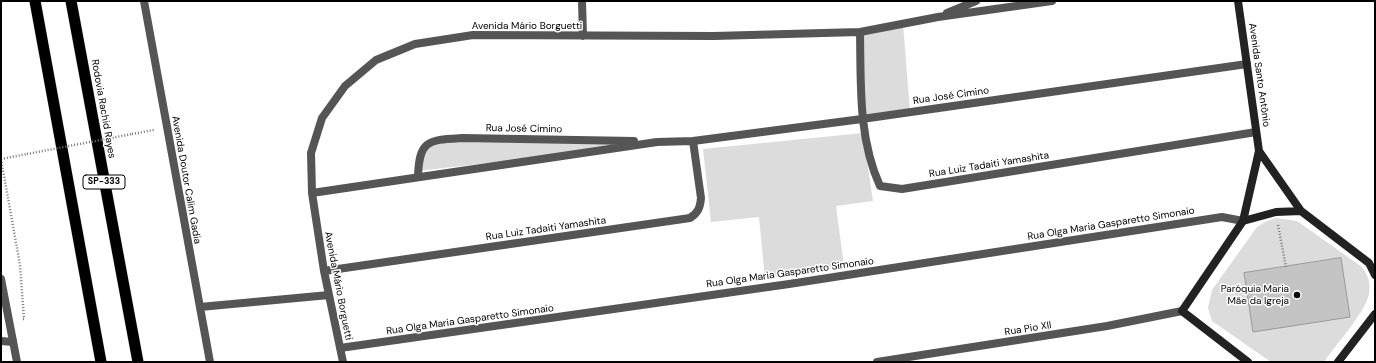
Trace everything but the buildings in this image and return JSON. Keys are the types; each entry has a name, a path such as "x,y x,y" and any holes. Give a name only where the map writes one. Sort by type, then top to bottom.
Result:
{"highway":[{"name":"SP-333","path":"35,1 101,362"},
{"name":"Rodovia Rachid Rayes","path":"71,1 138,362"}],"main road":[{"name":"Avenida Santo Antônio","path":"1182,311 1243,221 1259,151 1238,1"},
{"name":"Avenida Santo Antônio","path":"1259,151 1300,211 1372,264 1375,276"},
{"path":"1243,221 1276,212 1300,211"},
{"path":"1182,311 1248,362"},
{"path":"1338,362 1375,314"}],"street":[{"name":"Avenida Doutor Calim Gadia","path":"144,1 210,362"},
{"path":"582,1 583,36"},
{"name":"Avenida Mário Borguetti","path":"938,17 976,1"},
{"name":"Avenida Mário Borguetti","path":"343,362 324,271 312,193 311,153 322,118 344,86 376,60 415,44 473,35 784,35 860,32 938,17 1052,1"},
{"name":"Rua Luiz Tadaiti Yamashita","path":"860,32 862,119 873,172 880,186 902,189 1256,132"},
{"name":"Rua José Cimino","path":"418,177 422,149 430,142 441,140 463,138 657,142 693,141 862,119 1247,64"},
{"name":"Rua Luiz Tadaiti Yamashita","path":"324,271 690,218 696,214 700,207 701,198 693,141"},
{"name":"Rua José Cimino","path":"312,193 657,142"},
{"name":"Rua Olga Maria Gasparetto Simonaio","path":"340,348 789,284 1222,217 1243,221"},
{"path":"1,279 17,362"},
{"path":"200,307 329,295"},
{"name":"Rua Pio XII","path":"877,362 1107,326 1182,311"},
{"path":"1,341 13,342"}],"path":[{"path":"8,320 24,319 20,265 1,159 167,127"},
{"path":"1276,212 1286,267"}],"shaded area":[{"path":"903,23 910,112 862,119 860,32"},
{"path":"863,133 873,201 836,206 844,266 765,279 759,217 711,222 703,149"},
{"path":"612,141 617,148 418,171 431,142"},
{"path":"1276,218 1297,221 1362,267 1368,279 1370,286 1367,301 1350,328 1324,362 1271,362 1212,321 1208,308 1212,290 1257,227"}],"place":[{"name":"Paróquia Maria Mãe da Igreja","path":"1297,295"}]}
